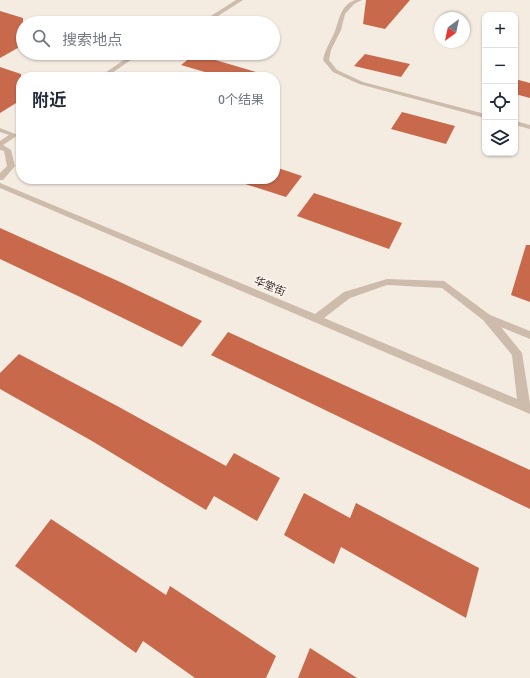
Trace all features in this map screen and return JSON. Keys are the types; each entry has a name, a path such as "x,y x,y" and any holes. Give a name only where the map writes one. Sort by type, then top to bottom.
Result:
{"street":[{"path":"214,16 240,0"},
{"path":"359,0 352,4 342,14 338,30 328,50 326,60 335,71 362,83 482,115"},
{"path":"110,72 128,60"},
{"path":"518,124 530,127"},
{"path":"0,130 14,135"},
{"path":"0,178 11,166 7,150 0,146 14,135"},
{"name":"华堂街","path":"0,185 527,408"},
{"path":"315,318 347,295 387,282 444,285 486,317 517,353 527,408"},
{"path":"486,317 530,335"}],"building":[{"path":"366,0 410,0 385,29 363,24"},
{"path":"0,11 16,16 16,49 0,58"},
{"path":"365,54 410,64 401,77 354,66"},
{"path":"187,60 215,60 256,72 205,72 181,65"},
{"path":"0,67 16,72 16,103 0,113"},
{"path":"518,80 530,83 530,98 518,95"},
{"path":"402,112 455,126 446,144 391,129"},
{"path":"280,169 302,176 286,197 245,184 280,184"},
{"path":"314,193 402,223 389,249 297,216"},
{"path":"0,228 118,281 202,321 182,347 0,259"},
{"path":"526,245 530,245 530,302 511,295"},
{"path":"228,332 530,470 530,509 211,355"},
{"path":"19,354 226,466 234,453 280,478 257,521 214,496 206,510 92,441 0,389 0,373"},
{"path":"304,493 350,518 356,503 479,568 466,618 341,547 334,564 284,535"},
{"path":"51,519 166,595 170,586 276,656 266,678 195,678 143,641 136,653 15,566"},
{"path":"310,648 357,678 298,678"}]}
